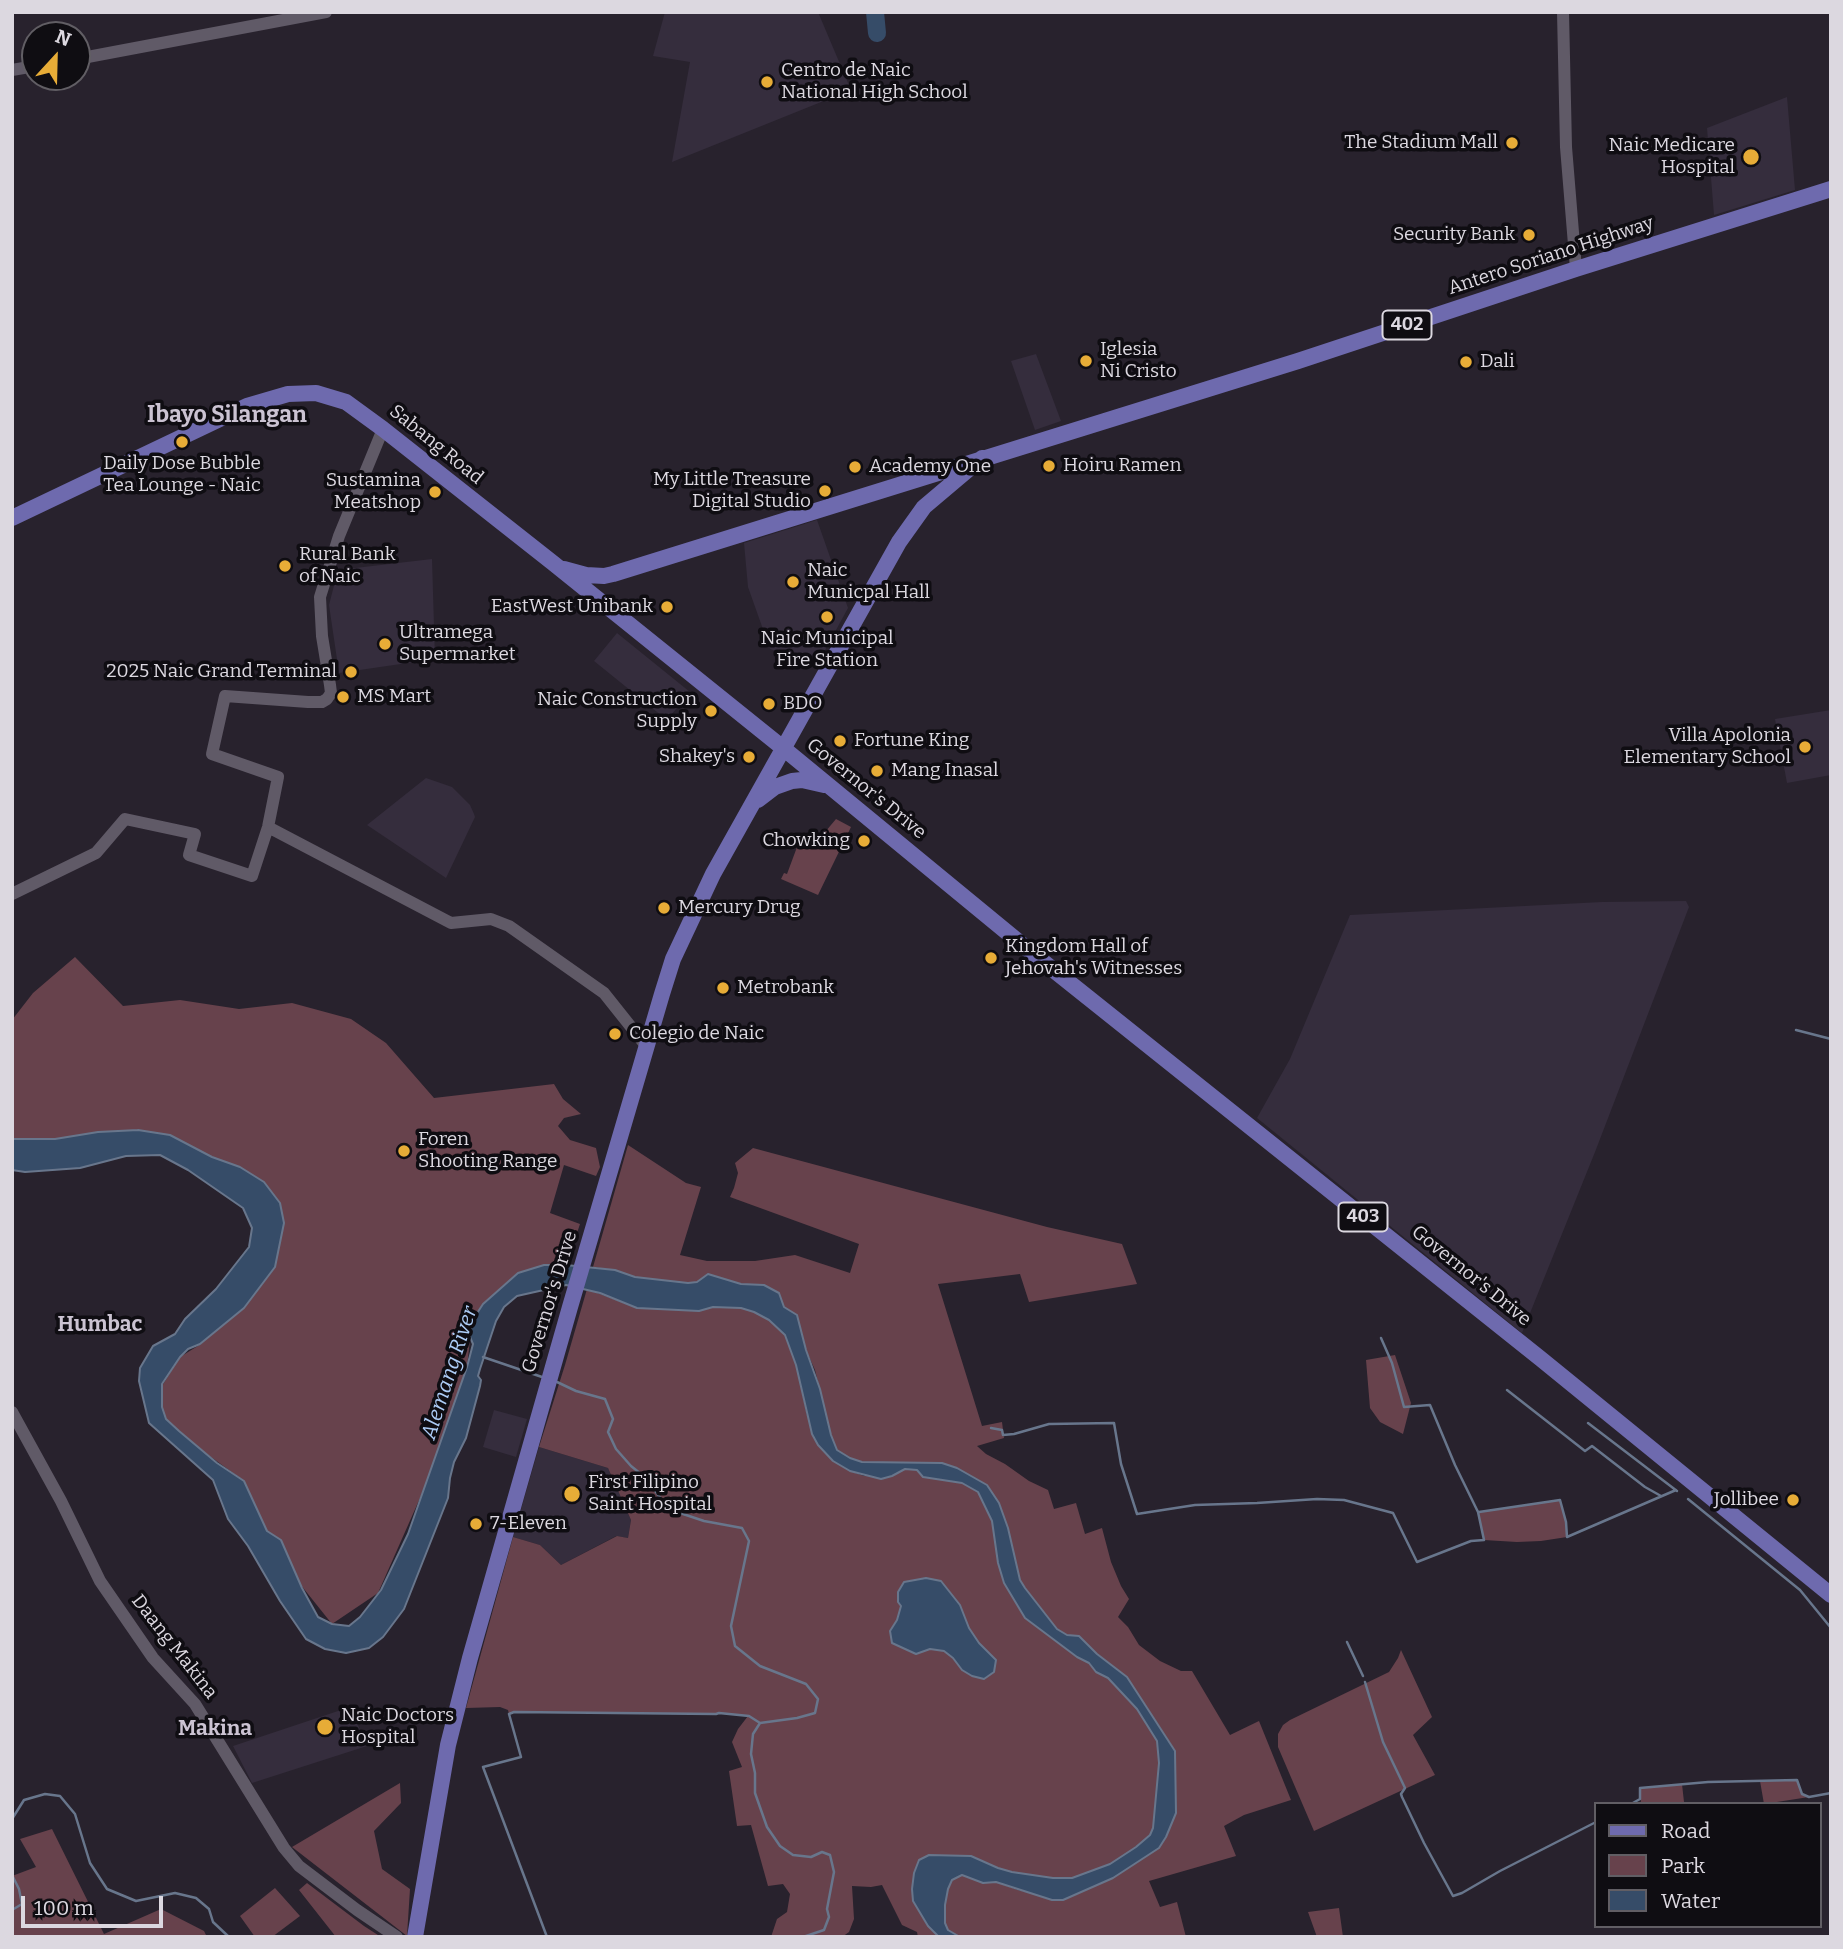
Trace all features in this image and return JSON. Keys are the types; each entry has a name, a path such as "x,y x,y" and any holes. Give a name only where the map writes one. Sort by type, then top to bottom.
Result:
{"main road":[{"name":"Antero Soriano Highway","path":"783,748 910,524 925,507 982,458 1298,361 1576,269 1831,189"},
{"name":"Sabang Road","path":"12,518 247,407 288,394 316,393 346,402 383,429 783,748"},
{"name":"402","path":"553,564 579,574 609,575 982,458"},
{"name":"Governor's Drive","path":"415,1937 448,1745 474,1645 667,976 707,885 783,748 1136,1036 1541,1359 1831,1595"},
{"path":"749,810 768,791 783,783 802,780 830,788"}],"street":[{"path":"91,57 326,12"},
{"path":"1563,12 1566,147 1576,269"},
{"path":"12,894 96,853 125,819 195,834 189,855 252,876 268,827 278,777 212,754 225,696 322,702 331,693 320,597 339,536 383,429"},
{"path":"268,827 451,923 491,919 509,926 604,993 646,1047"},
{"name":"Daang Makina","path":"12,1412 61,1501 100,1581 153,1658 195,1704 284,1848 299,1866 397,1937"}],"shaded area":[{"name":"Centro de Naic National High School","path":"665,12 818,12 851,90 672,162 690,62 653,56"},
{"name":"Naic Medicare Hospital","path":"1787,97 1795,190 1714,215 1707,128"},
{"path":"1036,354 1061,421 1035,430 1011,361"},
{"path":"817,520 848,608 817,665 770,649 748,587 744,543"},
{"path":"432,559 435,659 339,673 329,605 338,570"},
{"path":"617,633 690,692 667,720 594,661"},
{"name":"Villa Apolonia Elementary School","path":"1831,710 1831,775 1787,783 1775,719"},
{"path":"426,778 452,787 470,805 475,817 446,878 367,825"},
{"path":"1686,901 1689,907 1522,1333 1257,1118 1290,1059 1350,915 1602,902"},
{"path":"494,1410 527,1419 516,1457 483,1447"},
{"name":"First Filipino Saint Hospital","path":"539,1447 608,1468 631,1520 628,1538 616,1536 561,1565 540,1545 513,1537"},
{"name":"Naic Doctors Hospital","path":"350,1707 367,1746 252,1783 233,1746"}],"green space":[{"path":"836,819 851,827 818,895 781,879 784,873 787,874 800,839 815,844"},
{"path":"75,957 123,1006 180,1000 239,1009 292,1003 351,1019 386,1043 434,1098 554,1084 563,1099 581,1114 564,1118 558,1126 570,1140 596,1148 600,1167 596,1176 564,1165 550,1213 580,1224 567,1263 545,1265 472,1321 467,1367 424,1489 378,1593 332,1624 300,1584 280,1540 267,1531 244,1481 159,1419 162,1386 180,1357 201,1344 284,1223 278,1200 264,1182 240,1167 212,1157 172,1137 94,1133 55,1139 12,1139 12,1020 33,993"},
{"path":"628,1145 686,1183 701,1187 680,1255 707,1261 755,1261 795,1255 850,1273 859,1244 730,1197 738,1173 735,1163 753,1148 1047,1227 1122,1244 1137,1284 1029,1302 1020,1274 938,1284 982,1426 1002,1422 1004,1438 977,1446 1029,1481 1048,1490 1054,1509 1076,1503 1085,1534 1102,1528 1111,1562 1129,1599 1118,1617 1139,1645 1160,1661 1181,1671 1192,1671 1230,1735 1259,1721 1291,1800 1244,1815 1224,1826 1236,1856 1149,1881 1160,1907 1177,1902 1186,1937 960,1937 948,1930 945,1923 945,1905 948,1889 952,1880 962,1875 983,1883 996,1882 1063,1900 1113,1878 1159,1848 1175,1750 1127,1677 1079,1637 1067,1635 1057,1629 1025,1588 1020,1580 1008,1528 999,1503 987,1485 942,1463 862,1462 837,1450 797,1316 784,1307 764,1285 741,1284 709,1274 697,1282 688,1283 635,1277 615,1270 593,1267"},
{"path":"587,1289 637,1308 699,1311 713,1307 741,1308 769,1320 785,1335 796,1365 807,1415 833,1461 864,1476 892,1476 905,1469 917,1470 923,1477 962,1483 978,1492 992,1521 1004,1583 1025,1618 1089,1663 1096,1672 1108,1678 1137,1709 1157,1741 1159,1762 1153,1828 1150,1835 1126,1855 1110,1864 1072,1878 1012,1872 982,1861 929,1855 913,1901 928,1926 939,1937 918,1937 917,1932 902,1925 882,1885 852,1886 854,1919 849,1932 842,1937 771,1937 777,1919 787,1912 790,1894 783,1884 768,1886 751,1825 737,1826 729,1771 742,1767 732,1742 748,1716 720,1713 509,1714 508,1710 500,1707 466,1708 513,1537 540,1545 561,1565 617,1536 628,1538 631,1520 608,1468 539,1447","holes":["941,1581 960,1605 969,1628 996,1660 962,1670 944,1651 930,1649 916,1654 892,1643 891,1631 901,1606"]},
{"path":"1395,1355 1411,1403 1403,1434 1380,1422 1370,1408 1366,1360"},
{"path":"1560,1500 1567,1537 1517,1542 1484,1540 1478,1512"},
{"path":"1401,1650 1432,1717 1413,1735 1435,1775 1314,1831 1278,1747 1278,1734 1290,1720 1389,1672"},
{"path":"1797,1780 1802,1794 1809,1797 1764,1802 1760,1781"},
{"path":"400,1783 401,1803 374,1831 382,1869 410,1889 407,1936 292,1847"},
{"path":"1682,1784 1684,1802 1641,1802 1640,1788"},
{"path":"52,1829 104,1934 161,1909 204,1931 207,1937 12,1937 12,1876 36,1867 20,1839"},
{"path":"307,1883 381,1937 336,1937 299,1890"},
{"path":"275,1888 300,1916 272,1937 255,1937 240,1916"},
{"path":"1339,1908 1343,1937 1317,1937 1308,1912"}],"water":[{"path":"138,1130 170,1135 212,1157 240,1167 264,1182 280,1203 284,1223 275,1267 244,1308 180,1357 162,1384 162,1407 166,1419 179,1431 217,1463 244,1481 267,1531 281,1540 318,1617 332,1624 349,1626 360,1617 381,1590 408,1534 467,1367 473,1344 470,1337 472,1321 483,1304 518,1273 544,1265 566,1265 615,1270 635,1277 688,1283 697,1282 708,1274 741,1284 764,1285 779,1293 784,1307 797,1315 837,1450 862,1462 942,1463 987,1485 999,1503 1008,1528 1020,1580 1025,1588 1057,1629 1067,1635 1079,1636 1127,1677 1175,1751 1176,1813 1159,1848 1113,1878 1063,1900 1052,1900 996,1882 983,1883 962,1875 952,1880 945,1905 945,1923 948,1930 960,1937 939,1937 928,1926 913,1901 912,1889 919,1860 929,1855 971,1856 1012,1872 1072,1878 1110,1864 1136,1847 1150,1835 1153,1828 1159,1763 1157,1741 1137,1709 1108,1678 1096,1672 1089,1663 1025,1618 1004,1583 992,1521 978,1492 962,1483 923,1477 917,1470 905,1469 881,1479 850,1471 833,1461 812,1434 796,1365 785,1335 769,1320 741,1308 713,1307 699,1311 637,1308 600,1293 566,1285 517,1296 504,1307 496,1321 478,1376 481,1380 480,1386 466,1438 454,1462 448,1498 404,1609 383,1637 369,1648 346,1653 325,1649 306,1639 228,1519 213,1480 149,1423 139,1381 140,1368 153,1346 175,1334 185,1319 216,1289 249,1247 252,1228 243,1208 188,1170 160,1155 126,1156 80,1168 25,1172 12,1170 12,1139 55,1139 98,1132"},
{"path":"926,1578 941,1581 960,1605 969,1628 979,1643 996,1660 994,1672 984,1679 962,1670 944,1651 930,1649 916,1654 892,1643 890,1631 901,1606 898,1592 904,1582"}],"waterway":[{"path":"875,12 877,33"},
{"path":"1796,1030 1831,1039"},
{"path":"991,1428 1002,1430 1003,1435 1049,1424 1114,1423 1121,1464 1137,1514 1195,1505 1344,1500 1393,1513 1417,1562 1471,1541 1484,1540 1478,1512 1430,1405 1404,1407 1392,1363 1381,1338"},
{"path":"483,1357 542,1377"},
{"path":"557,1382 576,1391 605,1399 613,1419 608,1432 616,1449 674,1511 704,1521 742,1528 749,1541 731,1626 735,1646 760,1666 806,1684 818,1699 815,1713 760,1723 753,1734 751,1754 755,1793 767,1827 780,1846 793,1855 811,1857 822,1852 830,1855 834,1872 827,1909 829,1917 824,1930 803,1937"},
{"path":"1507,1390 1585,1451 1592,1446 1645,1487 1661,1496"},
{"path":"1588,1423 1677,1491"},
{"path":"1479,1512 1560,1500 1567,1537 1676,1490"},
{"path":"1688,1499 1800,1590 1831,1628"},
{"path":"1347,1642 1363,1676"},
{"path":"1365,1682 1383,1742 1405,1788 1402,1797 1453,1896 1594,1823"},
{"path":"547,1937 483,1767 521,1757 509,1714 719,1713 749,1716 760,1723"},
{"path":"1635,1802 1640,1799 1640,1788 1708,1782 1797,1780 1802,1794 1809,1797 1831,1793"},
{"path":"12,1819 24,1800 45,1794 60,1796 75,1814 90,1863 107,1889 136,1901 175,1893 196,1898 209,1909 213,1922 229,1937"},
{"path":"12,1875 22,1904 12,1910"}],"place":[{"name":"Centro de Naic National High School","path":"767,82"},
{"name":"The Stadium Mall","path":"1512,143"},
{"name":"Naic Medicare Hospital","path":"1751,157"},
{"name":"Security Bank","path":"1529,235"},
{"name":"Iglesia Ni Cristo","path":"1086,361"},
{"name":"Dali","path":"1466,362"},
{"name":"Daily Dose Bubble Tea Lounge - Naic","path":"182,442"},
{"name":"Hoiru Ramen","path":"1049,466"},
{"name":"Academy One","path":"855,467"},
{"name":"My Little Treasure Digital Studio","path":"825,491"},
{"name":"Sustamina Meatshop","path":"435,492"},
{"name":"Rural Bank of Naic","path":"285,566"},
{"name":"Naic Municpal Hall","path":"793,582"},
{"name":"EastWest Unibank","path":"667,607"},
{"name":"Naic Municipal Fire Station","path":"827,617"},
{"name":"Ultramega Supermarket","path":"385,644"},
{"name":"2025 Naic Grand Terminal","path":"351,672"},
{"name":"MS Mart","path":"343,697"},
{"name":"BDO","path":"769,704"},
{"name":"Naic Construction Supply","path":"711,711"},
{"name":"Fortune King","path":"840,741"},
{"name":"Villa Apolonia Elementary School","path":"1805,747"},
{"name":"Shakey's","path":"749,757"},
{"name":"Mang Inasal","path":"877,771"},
{"name":"Chowking","path":"864,841"},
{"name":"Mercury Drug","path":"664,908"},
{"name":"Kingdom Hall of Jehovah's Witnesses","path":"991,958"},
{"name":"Metrobank","path":"723,988"},
{"name":"Colegio de Naic","path":"615,1034"},
{"name":"Foren Shooting Range","path":"404,1151"},
{"name":"First Filipino Saint Hospital","path":"572,1494"},
{"name":"Jollibee","path":"1793,1500"},
{"name":"7-Eleven","path":"476,1524"},
{"name":"Naic Doctors Hospital","path":"325,1727"}],"district":[{"name":"Ibayo Silangan","path":"227,416"},
{"name":"Humbac","path":"100,1325"},
{"name":"Makina","path":"215,1729"}],"water label":[{"name":"Alemang River","path":"450,1373"}]}
